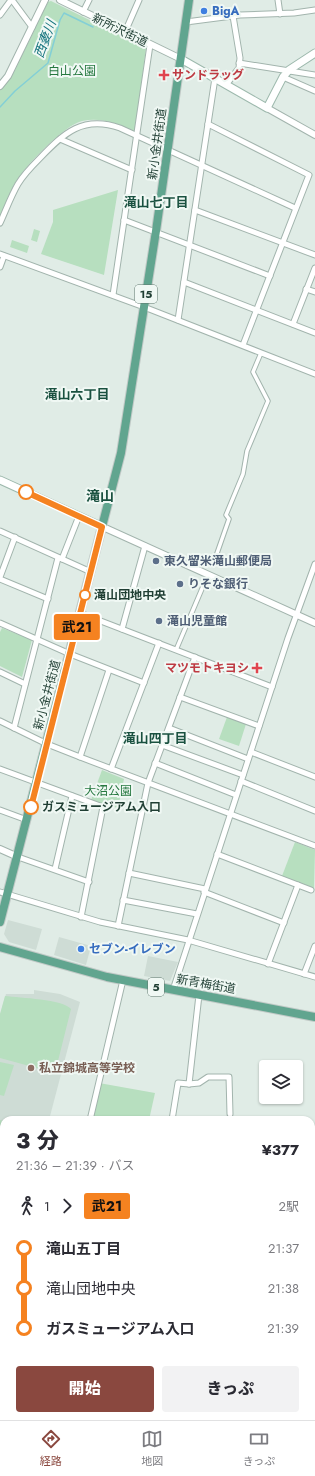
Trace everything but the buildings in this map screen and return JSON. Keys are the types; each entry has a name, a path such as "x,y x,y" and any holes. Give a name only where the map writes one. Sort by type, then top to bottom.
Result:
{"main road":[{"name":"新小金井街道","path":"0,922 4,893 18,856 121,453 156,231 189,0"},
{"path":"181,59 267,108 283,77 289,70 315,53"},
{"path":"0,480 102,527"},
{"name":"新青梅街道","path":"0,947 89,973 315,1017"}],"street":[{"path":"0,15 11,0 32,27"},
{"path":"0,86 8,76 45,0"},
{"name":"新所沢街道","path":"60,0 181,59"},
{"path":"83,12 89,0"},
{"path":"125,32 139,0"},
{"path":"278,0 280,14"},
{"path":"186,22 233,16 280,14 315,10"},
{"path":"226,85 239,68 233,16"},
{"path":"113,295 150,44"},
{"path":"239,63 315,75"},
{"path":"283,77 315,91"},
{"path":"178,320 215,78"},
{"path":"267,108 315,135"},
{"path":"0,223 18,184 24,175 60,139 74,128 94,123 112,125 295,208"},
{"path":"208,124 309,175 243,345"},
{"path":"60,139 132,170"},
{"path":"195,210 315,255"},
{"path":"124,220 190,244 270,276"},
{"path":"0,267 2,255 113,295 315,374"},
{"path":"293,324 315,268"},
{"path":"184,282 315,332"},
{"path":"306,289 315,292"},
{"path":"216,559 229,519 226,515 243,474 247,451 268,402 253,372 261,353"},
{"path":"14,728 60,559 79,516"},
{"path":"102,527 315,623"},
{"path":"0,531 91,572"},
{"path":"15,537 0,578 48,599"},
{"path":"122,629 145,546"},
{"path":"173,990 188,940 296,614 315,564"},
{"path":"176,650 204,584"},
{"path":"80,613 272,687"},
{"path":"0,623 70,654 144,683"},
{"path":"111,769 159,643"},
{"path":"118,926 148,783 195,657"},
{"path":"80,757 109,670"},
{"path":"0,672 25,684"},
{"path":"180,697 259,726"},
{"path":"0,721 47,744 314,846 315,839"},
{"path":"169,728 248,759"},
{"path":"162,746 243,775"},
{"path":"251,752 315,778"},
{"path":"155,763 236,795"},
{"path":"0,769 103,807 81,917"},
{"path":"241,781 315,811"},
{"path":"55,869 72,796"},
{"path":"0,810 27,820"},
{"path":"0,849 89,882"},
{"path":"217,854 311,890"},
{"path":"129,873 205,890 284,923"},
{"path":"268,964 298,885"},
{"path":"4,893 81,917 188,940 315,977"},
{"path":"123,900 197,914"},
{"path":"304,974 315,946"},
{"path":"91,1116 123,980"},
{"path":"190,1084 199,995"},
{"path":"173,1116 178,1083 199,1083 208,1077 229,1077 230,1114"}],"shaded area":[{"path":"8,920 42,929 36,950 9,942 4,934"},
{"path":"59,937 91,946 86,965 54,955"},
{"path":"148,956 178,962 170,981 144,976"},
{"name":"私立錦城高等学校","path":"34,990 60,994 80,1002 50,1116 0,1116 0,1015 6,994 34,994"}],"green space":[{"name":"白山公園","path":"51,1 146,48 135,133 110,122 89,120 74,124 55,138 35,157 13,187 0,216 0,90 15,70 48,2"},
{"path":"118,190 104,275 41,254 53,222 53,210"},
{"path":"34,229 40,231 37,242 31,240"},
{"path":"12,240 29,246 27,253 10,247"},
{"path":"2,628 32,640 22,677 0,666 0,632"},
{"path":"227,717 246,724 239,746 219,739"},
{"name":"大沼公園","path":"102,770 124,779 118,808 91,800"},
{"path":"295,842 315,850 314,889 282,876"},
{"path":"5,996 51,1001 71,1009 55,1073 0,1058 0,1014"},
{"path":"0,1062 14,1065 4,1096 0,1095"},
{"path":"99,1083 155,1093 150,1116 91,1116"}],"waterway":[{"name":"西妻川","path":"0,107 15,91 48,63 60,20 64,13 93,27"}],"bus line":[{"name":"武21","path":"26,492 102,527 31,807"}],"place":[{"name":"BigA","path":"204,11"},
{"name":"サンドラッグ","path":"164,75"},
{"name":"東久留米滝山郵便局","path":"156,561"},
{"name":"りそな銀行","path":"180,584"},
{"name":"滝山団地中央","path":"85,595"},
{"name":"滝山児童館","path":"159,621"},
{"name":"マツモトキヨシ","path":"257,668"},
{"name":"ガスミュージアム入口","path":"31,807"},
{"name":"セブン-イレブン","path":"81,949"},
{"name":"私立錦城高等学校","path":"31,1068"}],"district":[{"name":"滝山七丁目","path":"156,202"},
{"name":"滝山六丁目","path":"77,394"},
{"name":"滝山","path":"100,496"},
{"name":"滝山四丁目","path":"155,738"}]}
